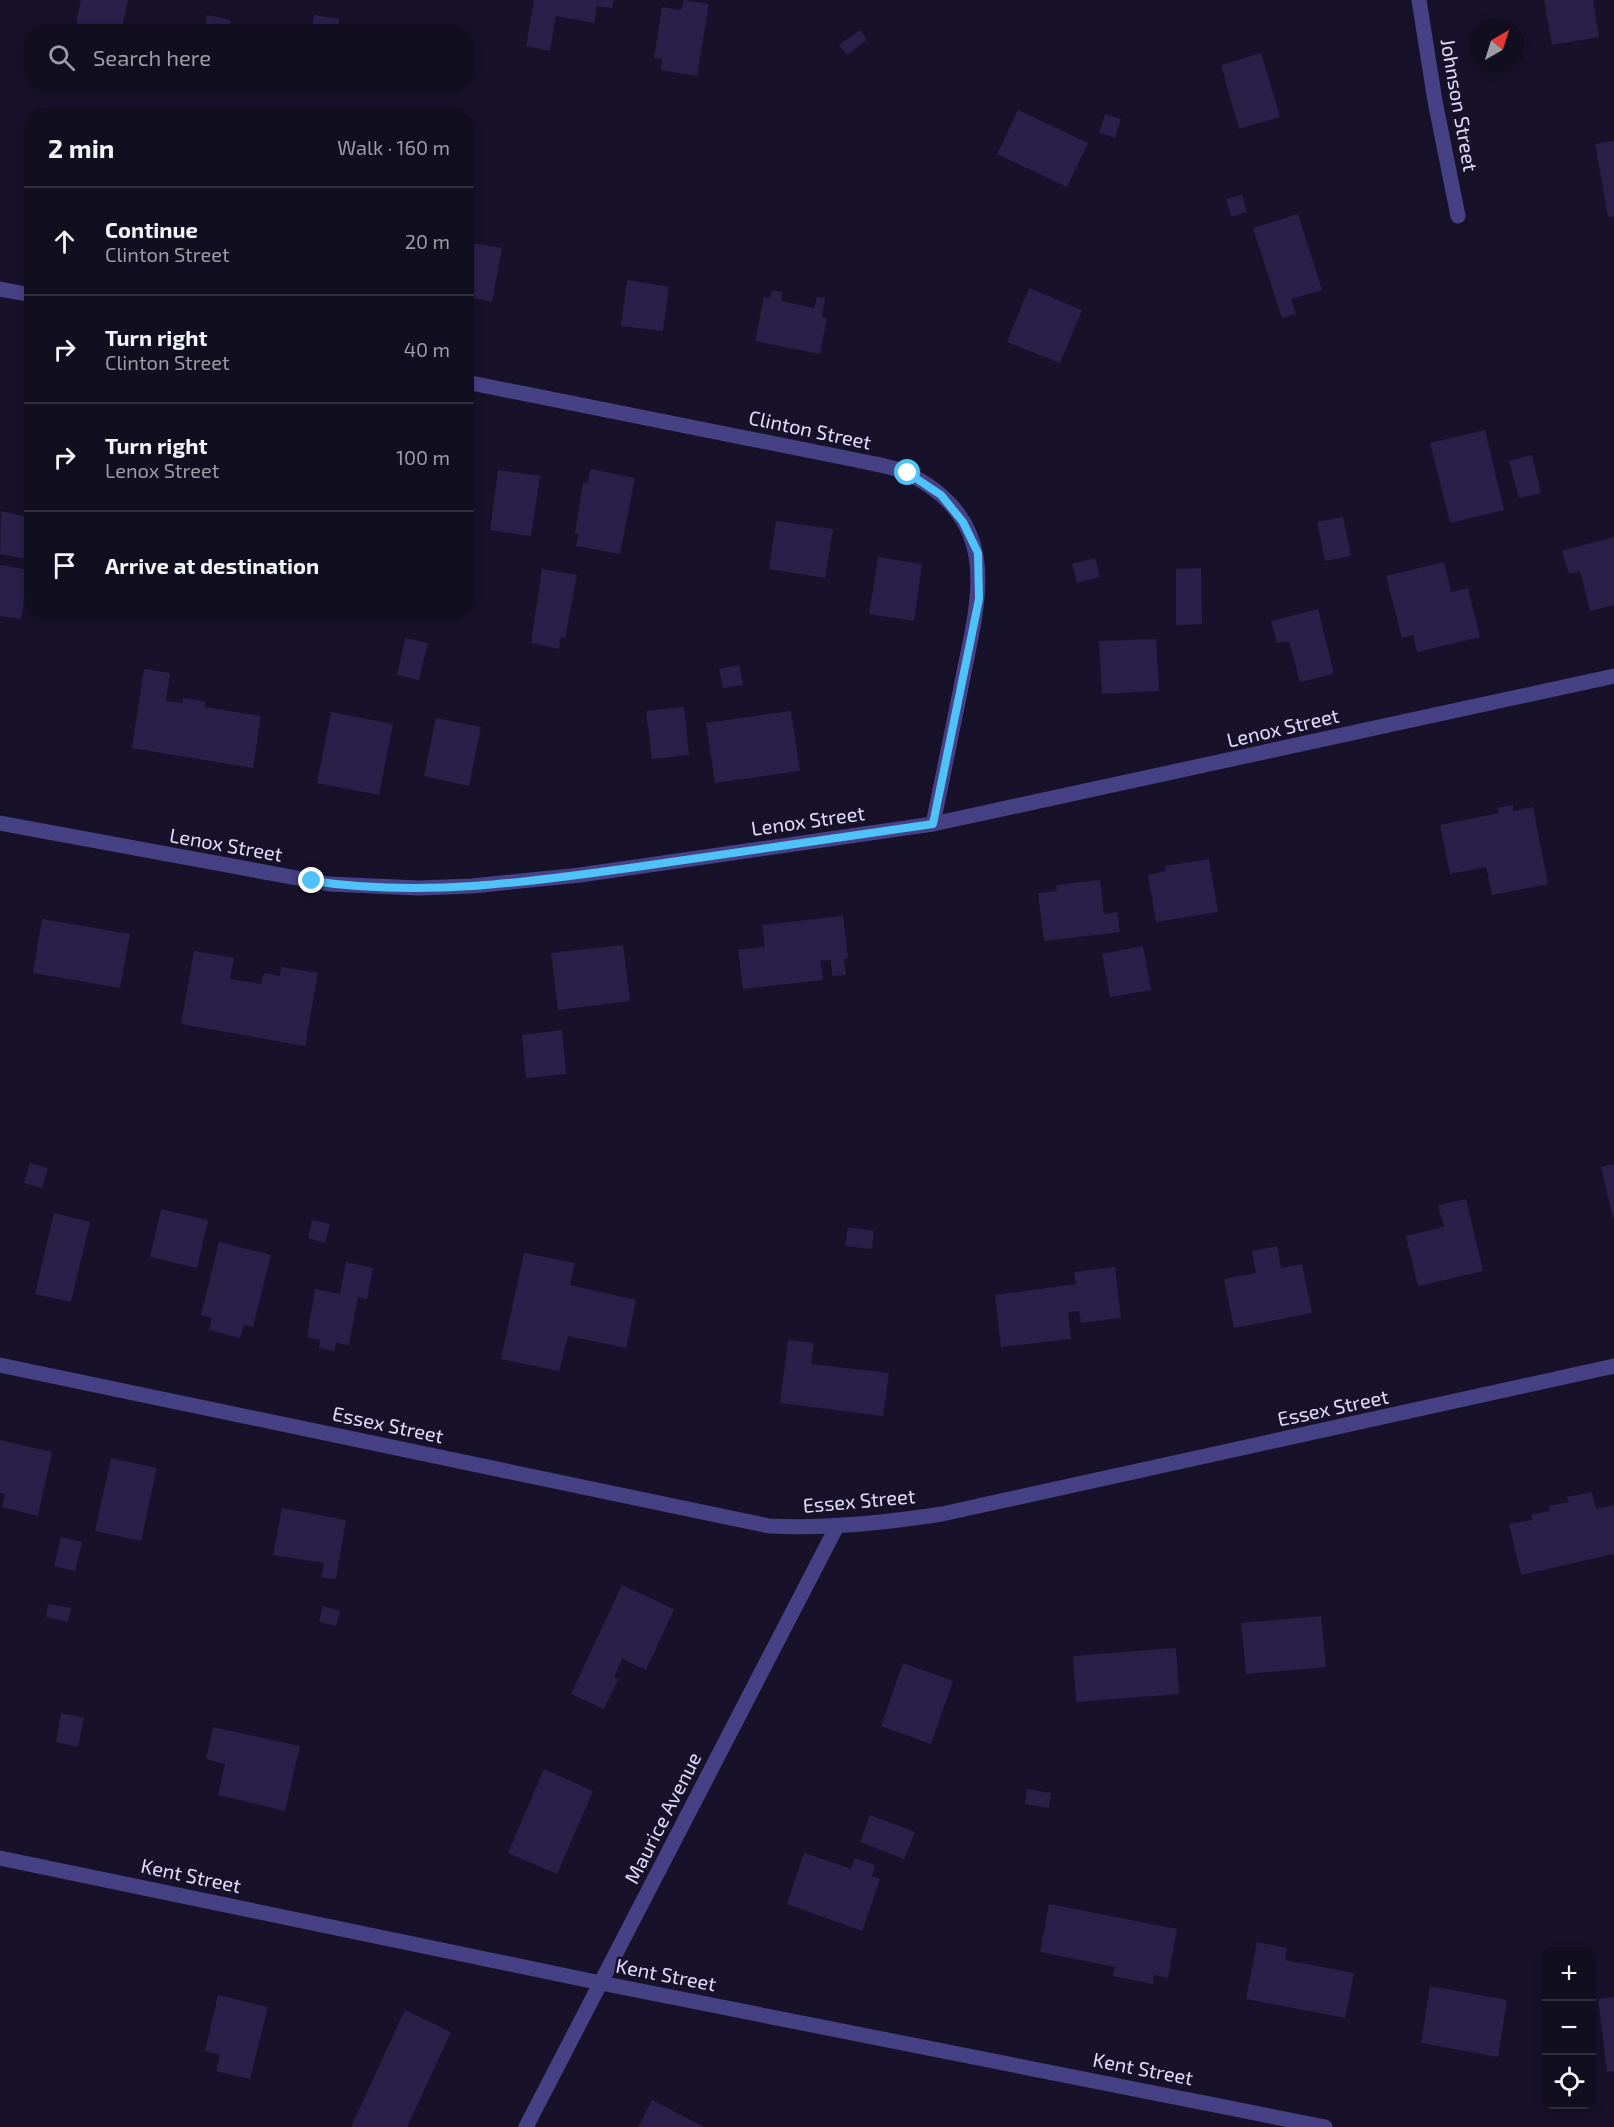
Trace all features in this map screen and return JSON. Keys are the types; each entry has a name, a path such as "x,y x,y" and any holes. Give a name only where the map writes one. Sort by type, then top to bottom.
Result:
{"street":[{"name":"Johnson Street","path":"1419,0 1435,101 1458,216"},
{"path":"0,289 24,294"},
{"name":"Clinton Street","path":"474,384 856,460 908,473 941,495 963,522 978,553 979,599 933,824"},
{"name":"Lenox Street","path":"0,823 312,881 370,887 472,886 580,875 933,824 1614,676"},
{"name":"Essex Street","path":"0,1365 769,1526 836,1528 942,1514 1614,1366"},
{"name":"Maurice Avenue","path":"526,2127 836,1528"},
{"name":"Kent Street","path":"0,1858 601,1983 1325,2127"}],"building":[{"path":"81,0 128,0 123,24 76,23"},
{"path":"534,0 614,0 612,8 597,6 594,23 556,16 550,51 526,46"},
{"path":"684,0 709,4 697,76 661,70 662,59 654,58 662,7 681,10"},
{"path":"1544,0 1593,0 1599,37 1552,45"},
{"path":"207,15 231,20 230,24 205,24"},
{"path":"314,15 339,19 338,24 312,24"},
{"path":"860,30 867,40 847,55 839,45"},
{"path":"1261,53 1280,117 1239,129 1221,65"},
{"path":"1018,110 1088,143 1067,187 997,154"},
{"path":"1105,114 1121,119 1115,138 1099,133"},
{"path":"1614,141 1614,216 1608,217 1595,144"},
{"path":"1242,195 1247,212 1231,217 1226,199"},
{"path":"1298,214 1322,290 1291,299 1296,314 1282,318 1253,228"},
{"path":"474,243 502,248 492,302 474,298"},
{"path":"627,280 669,287 663,331 621,326"},
{"path":"1029,288 1082,310 1060,363 1007,342"},
{"path":"772,290 782,292 781,301 814,308 817,297 825,298 822,317 827,318 820,354 755,341 764,297 770,298"},
{"path":"1485,430 1504,510 1450,523 1430,443"},
{"path":"1532,455 1541,493 1519,498 1509,461"},
{"path":"591,469 635,478 620,554 576,546 579,534 575,533 583,483 587,484"},
{"path":"498,470 540,476 531,536 490,530"},
{"path":"1,511 24,516 24,558 0,554"},
{"path":"1343,517 1351,556 1325,561 1317,522"},
{"path":"776,521 833,529 825,578 769,569"},
{"path":"1614,537 1614,605 1590,611 1580,571 1569,574 1562,551"},
{"path":"878,557 922,564 914,621 869,614"},
{"path":"1095,558 1100,577 1077,583 1072,564"},
{"path":"1444,562 1451,592 1468,588 1480,637 1417,652 1413,635 1402,638 1386,576"},
{"path":"0,565 24,569 24,603 21,619 0,616"},
{"path":"1201,568 1202,624 1176,625 1176,569"},
{"path":"542,569 577,575 565,638 561,637 559,649 531,643"},
{"path":"1318,609 1334,674 1300,682 1289,641 1277,643 1271,621"},
{"path":"405,638 428,643 419,680 397,675"},
{"path":"1156,639 1159,691 1102,694 1099,641"},
{"path":"739,665 743,685 723,688 719,669"},
{"path":"144,669 170,673 166,701 183,703 183,698 206,702 204,707 261,716 253,768 132,748"},
{"path":"684,707 689,755 652,759 646,711"},
{"path":"791,711 800,771 715,783 706,723"},
{"path":"331,712 393,724 379,795 317,783"},
{"path":"436,718 481,727 469,786 424,776"},
{"path":"1513,805 1513,811 1533,807 1548,884 1492,895 1486,867 1450,874 1440,825 1499,813 1497,808"},
{"path":"1209,859 1218,912 1156,922 1148,875 1166,871 1165,866"},
{"path":"1100,880 1104,914 1117,912 1120,932 1044,941 1038,893 1057,891 1056,885"},
{"path":"843,916 848,958 844,959 846,975 832,976 831,960 820,961 823,980 743,989 738,950 765,947 762,925"},
{"path":"42,919 130,934 120,988 33,973"},
{"path":"623,945 630,1001 558,1010 551,953"},
{"path":"1143,946 1151,990 1110,997 1102,954"},
{"path":"194,951 234,958 230,979 261,984 264,973 280,976 281,967 318,973 305,1046 181,1024"},
{"path":"562,1030 566,1074 526,1078 522,1035"},
{"path":"30,1163 48,1168 42,1188 24,1183"},
{"path":"1614,1164 1614,1218 1613,1218 1601,1167"},
{"path":"1466,1199 1483,1271 1418,1286 1406,1236 1444,1227 1438,1205"},
{"path":"161,1209 208,1220 197,1268 150,1257"},
{"path":"54,1213 90,1222 71,1302 35,1294"},
{"path":"312,1220 330,1224 325,1243 308,1238"},
{"path":"848,1227 874,1231 872,1249 845,1246"},
{"path":"219,1242 271,1255 253,1327 244,1325 240,1338 209,1330 212,1318 201,1315"},
{"path":"1277,1246 1281,1268 1302,1264 1312,1313 1234,1328 1224,1279 1256,1273 1252,1251"},
{"path":"524,1253 575,1263 570,1285 636,1300 626,1348 568,1336 559,1371 501,1359"},
{"path":"346,1262 373,1268 367,1299 358,1297 349,1345 336,1343 334,1351 319,1348 320,1340 307,1337 315,1289 340,1294"},
{"path":"1115,1267 1121,1318 1081,1323 1079,1311 1068,1312 1071,1339 1001,1347 995,1295 1076,1284 1074,1272"},
{"path":"788,1340 814,1343 811,1364 889,1373 883,1416 780,1403"},
{"path":"0,1440 52,1452 38,1516 2,1507 5,1494 0,1493"},
{"path":"111,1458 157,1468 141,1541 95,1531"},
{"path":"1592,1492 1596,1509 1614,1505 1614,1554 1521,1575 1509,1524 1532,1520 1531,1515 1550,1511 1549,1506 1568,1502 1567,1497"},
{"path":"282,1508 346,1520 336,1579 321,1577 324,1563 273,1555"},
{"path":"61,1537 82,1542 75,1571 54,1566"},
{"path":"622,1585 674,1609 646,1670 622,1659 614,1677 618,1679 604,1709 571,1694"},
{"path":"48,1604 71,1608 68,1622 46,1617"},
{"path":"323,1606 340,1611 336,1626 319,1622"},
{"path":"1321,1616 1326,1667 1246,1674 1241,1623"},
{"path":"1176,1648 1179,1694 1076,1702 1073,1656"},
{"path":"903,1663 953,1681 931,1744 881,1726"},
{"path":"61,1713 84,1718 78,1747 56,1742"},
{"path":"213,1727 300,1746 285,1811 218,1795 225,1764 206,1759"},
{"path":"544,1769 593,1791 557,1874 508,1853"},
{"path":"1027,1789 1051,1793 1049,1808 1025,1804"},
{"path":"870,1815 915,1832 904,1859 860,1842"},
{"path":"804,1853 851,1869 855,1858 875,1865 872,1876 880,1879 862,1931 787,1904"},
{"path":"1049,1904 1177,1929 1168,1978 1154,1975 1153,1984 1113,1976 1115,1967 1040,1952"},
{"path":"1257,1942 1287,1948 1285,1960 1354,1973 1345,2018 1246,1999"},
{"path":"1430,1986 1507,2000 1498,2057 1421,2043"},
{"path":"218,1995 268,2007 250,2079 216,2071 220,2055 205,2051"},
{"path":"1614,1997 1614,2071 1607,2072 1598,1999"},
{"path":"405,2010 451,2032 407,2127 351,2127"},
{"path":"652,2100 704,2127 638,2127"}],"route":[{"path":"312,881 370,887 472,886 580,875 933,824 979,599 978,553 963,522 941,495 908,473"}]}
